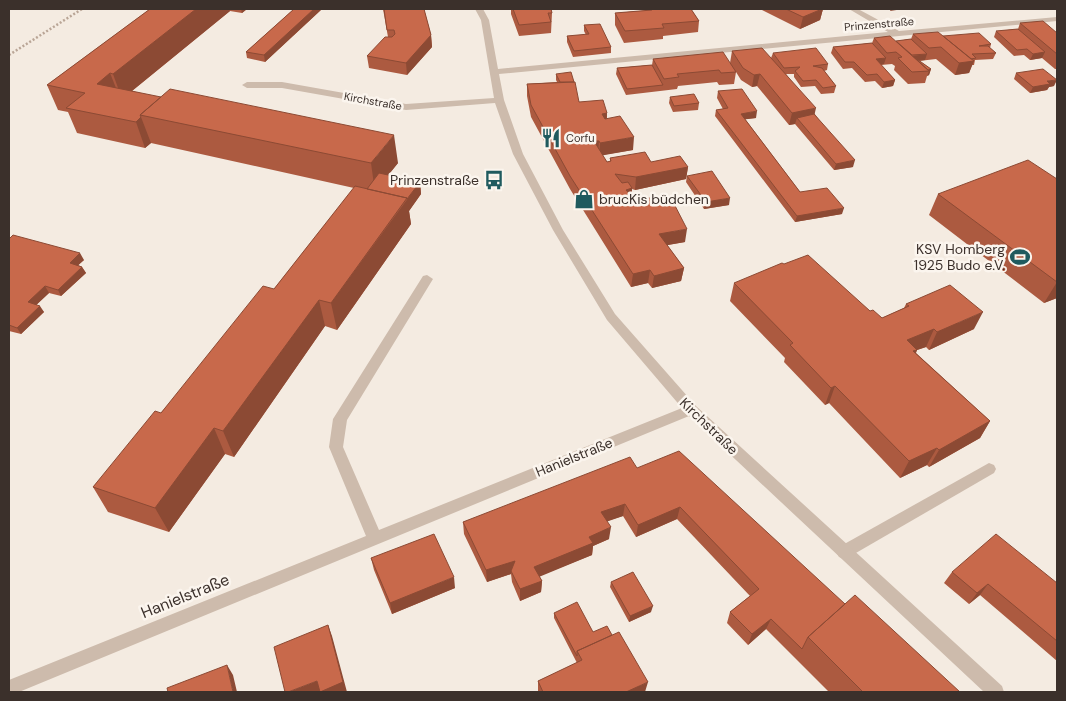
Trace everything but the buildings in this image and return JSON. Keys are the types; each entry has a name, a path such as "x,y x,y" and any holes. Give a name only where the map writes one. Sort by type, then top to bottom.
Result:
{"street":[{"name":"Kirchstraße","path":"479,9 485,20 499,100 518,154 558,230 611,317 690,410 996,692"},
{"path":"853,9 897,34"},
{"name":"Prinzenstraße","path":"494,72 1057,20"},
{"name":"Kirchstraße","path":"247,85 282,85 406,107 499,100"},
{"path":"375,539 336,447 340,419 427,279"},
{"name":"Hanielstraße","path":"9,688 690,410"},
{"path":"844,552 989,469"}],"path":[{"path":"9,55 82,9"}],"place":[{"name":"Corfu","path":"551,138"},
{"name":"Prinzenstraße","path":"494,180"},
{"name":"brucKis büdchen","path":"584,199"},
{"name":"KSV Homberg 1925 Budo e.V.","path":"1020,257"}]}
